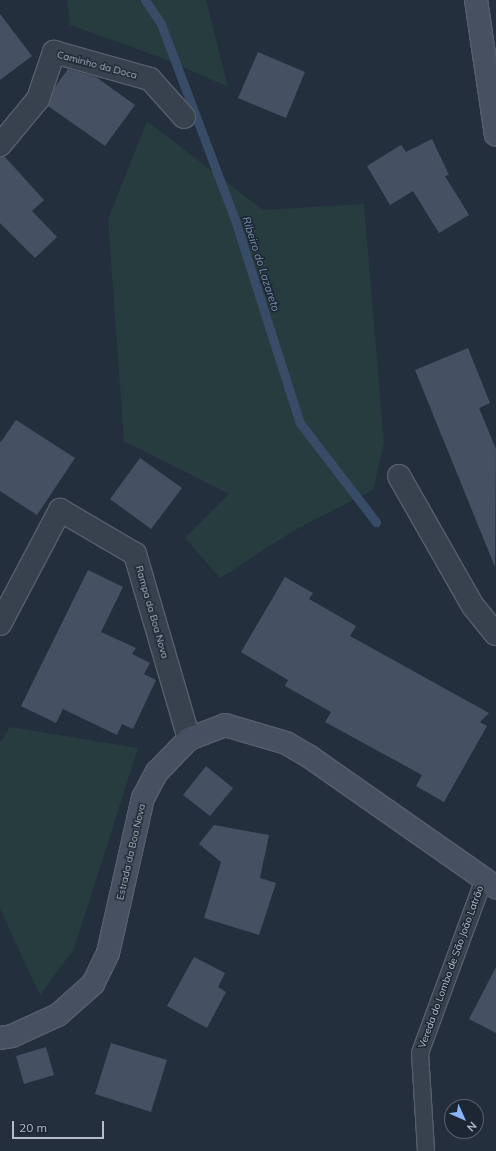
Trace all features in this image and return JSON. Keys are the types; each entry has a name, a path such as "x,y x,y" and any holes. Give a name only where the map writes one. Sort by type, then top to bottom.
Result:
{"main road":[{"path":"476,0 496,135"},
{"name":"Estrada da Boa Nova","path":"0,1038 12,1036 58,1015 93,984 108,953 143,798 157,772 189,739 225,725 286,743 310,757 490,883"}],"street":[{"name":"Caminho da Doca","path":"0,145 38,99 54,52 150,79 184,117"},
{"path":"399,476 473,606 496,634"},
{"name":"Rampa da Boa Nova","path":"0,624 60,510 135,554 189,739"}],"lane":[{"name":"Vereda do Lombo de São João Latrão","path":"426,1151 420,1053 490,883"}],"green space":[{"path":"67,0 206,0 228,87 165,59 70,25"},
{"path":"147,121 263,210 364,204 384,443 373,490 293,531 220,578 185,538 229,494 124,441 108,219"},
{"path":"10,727 138,748 74,949 40,995 0,909 0,742"}],"building":[{"path":"0,14 32,56 0,80"},
{"path":"258,52 305,72 286,118 238,98"},
{"path":"68,69 96,77 135,105 105,146 48,106 55,87"},
{"path":"432,139 449,175 445,176 469,215 439,233 413,191 390,205 367,166 401,145 406,152"},
{"path":"0,157 5,157 44,200 32,211 57,237 35,258 0,223"},
{"path":"468,348 490,403 479,408 496,449 495,567 415,370"},
{"path":"16,420 75,458 37,515 0,491 0,443"},
{"path":"140,458 182,488 151,529 110,499"},
{"path":"88,570 123,587 101,632 136,648 132,654 150,663 144,674 156,680 133,729 122,724 117,735 63,709 56,723 21,706"},
{"path":"285,577 313,593 309,599 356,626 350,636 489,713 480,722 487,726 444,802 416,786 422,775 325,722 331,712 285,686 288,680 241,652"},
{"path":"206,766 233,788 210,816 183,795"},
{"path":"214,825 269,835 260,878 276,883 259,935 204,918 221,862 199,844"},
{"path":"194,957 225,973 218,987 226,992 207,1028 167,1006"},
{"path":"496,967 496,1033 469,1019"},
{"path":"111,1043 167,1060 151,1112 95,1094"},
{"path":"46,1047 54,1075 24,1084 16,1056"}],"waterway":[{"name":"Ribeiro do Lazareto","path":"145,0 161,24 236,223 300,423 376,522"}]}
